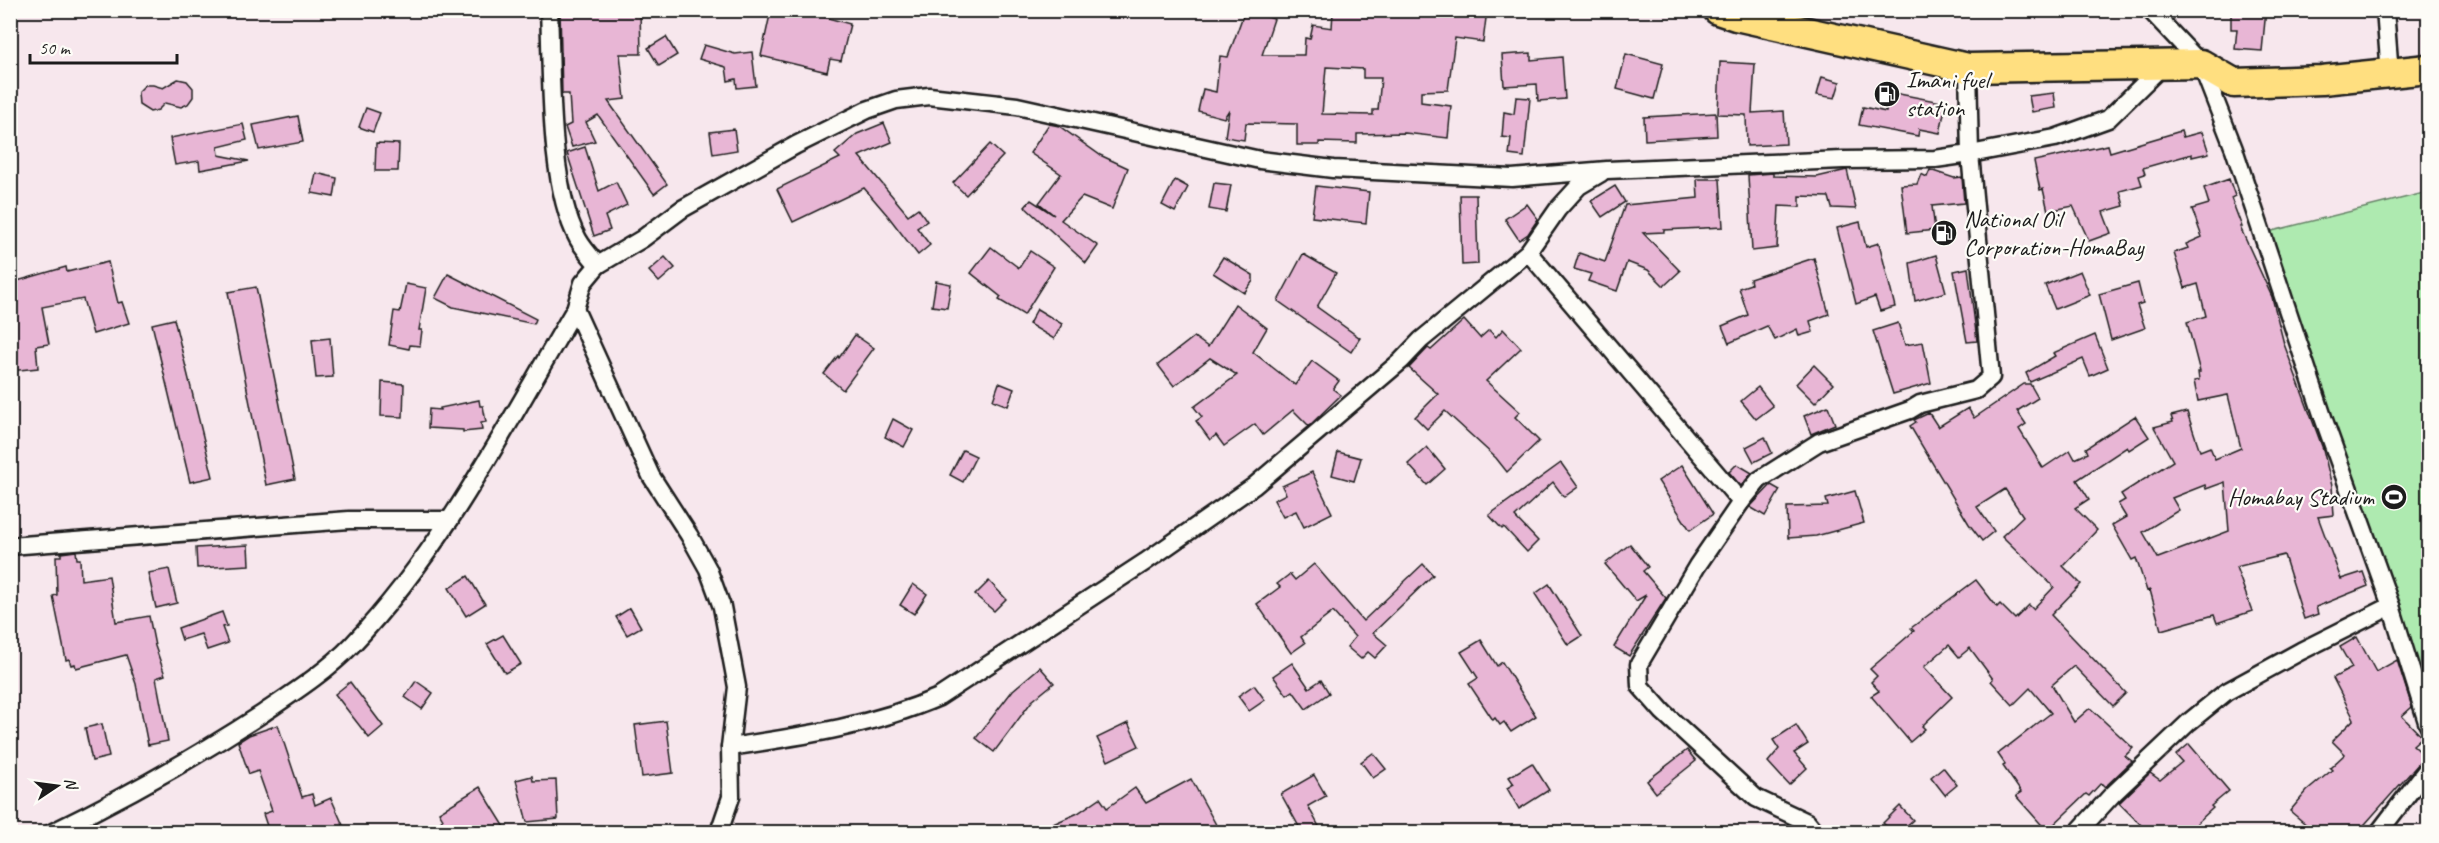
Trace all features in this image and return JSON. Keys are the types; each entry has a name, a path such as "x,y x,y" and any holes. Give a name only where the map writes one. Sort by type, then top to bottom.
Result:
{"highway":[{"path":"1718,10 1770,24 1968,68 2200,64 2234,83 2390,74 2428,69"}],"street":[{"path":"549,10 556,152 560,173 566,204 578,239 598,265"},
{"path":"2150,10 2200,64 2234,149 2324,420 2391,606 2428,725"},
{"path":"2385,10 2390,74"},
{"path":"53,832 184,764 304,686 351,647 408,581 450,520 575,309 583,284 598,265 642,239 682,209 796,145 867,110 896,100 929,96 1017,106 1260,160 1333,169 1512,178 1606,170 1843,160 1935,159 1970,154 2055,138 2108,119 2163,65"},
{"path":"1815,832 1807,822 1756,798 1664,712 1640,686 1639,664 1697,566 1759,480 1819,442 1910,410 1920,404 1976,390 1991,377 1970,154 1968,68"},
{"path":"730,747 825,733 908,711 939,697 1145,562 1254,486 1401,361 1421,340 1528,252 1558,209 1579,186 1606,170"},
{"path":"1528,252 1741,502"},
{"path":"575,309 651,476 708,569 722,608 737,687 730,747 731,797 719,832"},
{"path":"10,546 348,520 450,520"},
{"path":"2078,832 2120,787 2189,722 2226,692 2391,606"},
{"path":"2379,832 2428,768"}],"green space":[{"name":"Homabay Stadium","path":"2428,192 2428,701 2268,232"}],"building":[{"path":"560,10 640,10 641,54 620,54 625,99 608,101 667,184 654,194 598,115 586,122 595,141 572,147 565,127 571,124 569,94 562,94"},
{"path":"771,10 799,10 850,24 841,61 830,59 827,72 761,56"},
{"path":"1245,10 1274,19 1262,55 1304,55 1305,38 1310,39 1313,25 1332,28 1333,12 1487,10 1483,42 1455,38 1448,90 1421,91 1421,102 1451,106 1448,138 1405,133 1357,134 1357,143 1319,142 1319,145 1297,145 1297,124 1246,123 1244,140 1225,137 1229,110 1224,118 1198,111 1203,89 1216,92 1220,56 1228,57","holes":["1326,67 1363,69 1363,78 1381,78 1378,110 1373,110 1373,115 1322,114"]},
{"path":"2231,10 2266,10 2262,51 2235,49 2237,29 2231,29"},
{"path":"666,37 677,55 659,66 648,48"},
{"path":"704,45 735,54 752,52 756,86 737,88 736,79 728,81 726,67 699,59"},
{"path":"1531,53 1531,60 1562,57 1565,99 1538,101 1537,84 1504,86 1502,55"},
{"path":"1626,54 1663,64 1654,99 1617,89"},
{"path":"1720,62 1755,64 1752,113 1784,111 1786,144 1747,146 1746,115 1718,114"},
{"path":"1822,77 1840,82 1835,98 1817,95"},
{"path":"178,79 187,81 193,88 193,97 188,104 181,107 165,103 158,110 150,112 139,105 138,92 145,85 163,88"},
{"path":"1889,92 1946,103 1940,133 1919,129 1918,136 1859,125 1863,107 1886,112"},
{"path":"2054,93 2056,108 2032,112 2029,96"},
{"path":"1516,97 1530,98 1524,157 1509,155 1511,138 1502,137 1504,112 1514,114"},
{"path":"366,108 380,113 373,132 359,127"},
{"path":"1716,113 1717,136 1645,140 1644,117"},
{"path":"298,116 303,142 259,150 253,125"},
{"path":"884,123 892,142 859,156 908,215 918,208 927,221 917,228 930,245 918,255 864,188 793,222 777,189 840,158 835,153 857,134"},
{"path":"243,124 247,140 218,147 219,155 249,161 200,170 199,161 175,165 170,138"},
{"path":"1049,124 1059,126 1100,155 1128,168 1112,209 1082,197 1061,220 1098,246 1086,263 1025,207 1031,200 1054,215 1039,203 1061,174 1030,153"},
{"path":"734,129 737,150 713,154 710,132"},
{"path":"2181,131 2183,137 2202,132 2209,153 2192,157 2192,154 2143,168 2145,174 2139,176 2142,185 2120,191 2124,206 2103,212 2111,233 2089,241 2073,206 2048,211 2043,189 2040,190 2034,161 2108,145 2110,152"},
{"path":"376,143 399,144 398,171 375,171"},
{"path":"990,144 1003,156 966,195 953,183"},
{"path":"585,147 599,191 616,182 627,205 605,216 610,230 594,236 567,153"},
{"path":"1847,170 1856,209 1832,208 1829,197 1800,196 1800,207 1779,206 1777,248 1752,251 1748,175 1773,173 1773,176 1817,177"},
{"path":"1930,170 1954,178 1962,177 1964,203 1932,206 1935,230 1907,233 1901,185 1917,184 1921,174 1927,177"},
{"path":"316,173 337,178 334,197 312,193"},
{"path":"1697,179 1720,179 1723,227 1643,233 1680,271 1664,286 1648,270 1627,262 1617,291 1588,281 1591,274 1574,269 1579,253 1605,262 1625,205 1698,198"},
{"path":"2229,179 2235,196 2231,198 2242,227 2240,227 2272,297 2284,344 2323,449 2332,486 2334,515 2318,517 2341,579 2363,572 2368,586 2316,607 2318,614 2304,619 2284,555 2236,567 2252,611 2217,623 2214,615 2161,630 2150,590 2147,591 2136,558 2132,560 2112,525 2126,517 2118,504 2125,500 2121,494 2173,461 2154,427 2173,422 2171,416 2187,412 2200,451 2210,447 2215,459 2241,448 2228,395 2198,401 2194,381 2199,380 2198,372 2200,372 2187,322 2206,316 2198,284 2185,288 2174,253 2188,248 2186,244 2202,237 2192,209 2209,204 2204,188","holes":["2225,482 2229,531 2158,558 2143,532 2179,510 2172,498 2205,485 2206,489"]},
{"path":"1175,180 1188,187 1175,212 1162,205"},
{"path":"1214,183 1231,185 1226,212 1209,209"},
{"path":"1316,186 1369,192 1366,223 1312,217"},
{"path":"1615,186 1625,202 1602,217 1591,201"},
{"path":"1460,195 1476,195 1478,264 1462,265"},
{"path":"1527,204 1538,219 1528,234 1519,240 1505,219"},
{"path":"1860,222 1866,247 1879,243 1895,307 1880,311 1875,297 1856,304 1837,228"},
{"path":"991,247 1019,268 1030,251 1054,267 1024,315 999,300 1001,297 971,273"},
{"path":"1303,254 1336,273 1317,307 1360,338 1351,352 1278,301"},
{"path":"1936,255 1946,292 1915,301 1910,263"},
{"path":"665,257 675,268 659,282 649,271"},
{"path":"1223,257 1253,275 1253,281 1244,293 1213,273"},
{"path":"1814,258 1829,314 1810,321 1813,332 1799,336 1797,329 1775,340 1767,326 1729,343 1722,326 1748,315 1739,288 1751,284 1750,279"},
{"path":"108,262 118,303 122,302 129,323 93,334 83,299 42,307 49,344 36,346 38,368 10,371 10,283 66,267 67,272"},
{"path":"1968,268 1977,341 1967,342 1954,271"},
{"path":"2080,271 2090,295 2055,309 2045,285"},
{"path":"448,274 536,319 534,324 453,307 435,298"},
{"path":"936,281 951,284 947,308 932,306"},
{"path":"2138,283 2143,303 2137,305 2145,328 2111,340 2099,294"},
{"path":"406,284 426,288 419,330 422,330 420,346 410,345 409,349 389,345 394,311 400,312"},
{"path":"256,287 295,479 266,485 228,292"},
{"path":"1235,304 1267,328 1253,352 1295,385 1312,361 1339,381 1333,389 1341,395 1309,426 1293,410 1263,435 1255,424 1224,446 1216,435 1210,440 1196,421 1202,417 1194,407 1237,375 1210,358 1174,386 1158,365 1194,337 1208,347"},
{"path":"1037,309 1062,324 1054,339 1029,324"},
{"path":"174,319 213,477 190,482 152,324"},
{"path":"1464,320 1480,338 1489,330 1496,337 1503,329 1521,348 1486,381 1520,412 1515,417 1539,441 1507,472 1496,458 1445,411 1427,429 1415,417 1438,394 1409,368 1428,348 1431,350"},
{"path":"1898,323 1905,345 1923,342 1931,383 1893,394 1873,331"},
{"path":"855,335 874,348 843,390 824,374"},
{"path":"2095,335 2108,368 2090,376 2083,359 2030,382 2026,373 2055,356 2053,353"},
{"path":"330,338 333,377 316,378 312,340"},
{"path":"1814,365 1833,384 1815,403 1796,384"},
{"path":"382,382 404,384 403,417 381,416"},
{"path":"999,383 1014,389 1008,406 993,400"},
{"path":"2024,384 2030,384 2038,398 2017,411 2026,424 2019,429 2043,468 2070,450 2075,459 2088,453 2086,448 2135,416 2149,437 2129,450 2127,447 2077,480 2089,499 2075,508 2097,530 2063,566 2081,584 2051,615 2126,693 2113,706 2074,666 2052,685 2074,722 2090,708 2133,748 2125,756 2132,761 2105,787 2101,783 2089,796 2086,794 2047,831 2016,796 2021,792 2003,766 2005,764 1998,754 2051,713 2030,688 2013,705 1991,681 1993,679 1970,648 1959,657 1949,645 1924,667 1952,697 1922,726 1925,729 1910,742 1871,696 1879,691 1871,682 1877,676 1870,669 1914,631 1911,628 1976,580 1997,607 2000,604 2015,619 2029,605 2033,609 2054,587 2002,536 2023,516 2005,489 1977,507 1994,531 1982,541 1969,524 1910,426 1916,422 1914,420 1929,413 1938,427 1968,408 1974,418"},
{"path":"1758,387 1773,406 1756,419 1741,401"},
{"path":"479,400 480,406 483,406 486,422 481,423 482,430 463,432 463,430 428,428 429,409 440,410 440,408"},
{"path":"1828,406 1835,424 1811,434 1804,416"},
{"path":"893,419 913,430 904,447 885,437"},
{"path":"1765,437 1772,453 1754,462 1746,447"},
{"path":"1427,447 1445,469 1427,485 1408,464"},
{"path":"963,450 976,456 963,482 950,475"},
{"path":"1338,452 1361,458 1354,481 1332,475"},
{"path":"1561,463 1578,487 1564,497 1553,482 1515,517 1538,541 1527,552 1504,527 1502,529 1489,515"},
{"path":"1737,464 1752,473 1741,486 1729,472"},
{"path":"1682,465 1713,514 1690,530 1658,481"},
{"path":"1312,472 1332,513 1304,527 1296,511 1283,517 1274,500 1286,494 1282,486"},
{"path":"1771,485 1780,490 1765,516 1750,507"},
{"path":"1855,491 1864,523 1816,536 1788,538 1787,507 1828,506 1826,499"},
{"path":"1630,544 1648,567 1643,571 1666,598 1629,656 1614,647 1646,595 1636,601 1605,564"},
{"path":"248,545 249,565 197,568 196,548"},
{"path":"76,551 77,559 80,559 81,580 109,576 116,622 149,616 155,646 165,675 156,678 168,741 148,745 136,684 126,655 76,668 75,664 71,665 69,659 66,660 53,596 57,595 56,556"},
{"path":"1314,564 1363,621 1423,564 1433,575 1373,633 1387,645 1375,658 1368,652 1361,659 1347,647 1355,637 1333,612 1301,637 1305,643 1291,653 1257,604 1280,587 1277,584 1290,574 1295,580"},
{"path":"169,569 177,603 156,608 148,573"},
{"path":"468,576 485,604 466,616 449,588"},
{"path":"989,581 1006,599 994,611 975,595"},
{"path":"913,584 927,594 914,614 900,605"},
{"path":"1549,584 1582,636 1568,645 1535,594"},
{"path":"630,608 641,627 627,635 616,617"},
{"path":"222,612 227,626 222,627 228,643 207,650 201,634 182,640 178,628"},
{"path":"503,635 521,664 505,673 487,644"},
{"path":"2357,637 2376,672 2397,660 2412,707 2402,716 2422,737 2413,745 2427,758 2420,762 2358,832 2315,832 2290,811 2345,754 2332,741 2354,719 2333,678 2352,668 2340,647"},
{"path":"1481,640 1497,666 1502,662 1536,716 1511,732 1504,722 1500,725 1495,718 1493,720 1469,684 1478,678 1461,652"},
{"path":"1292,663 1309,688 1321,680 1329,693 1306,709 1293,691 1287,695 1273,676"},
{"path":"1040,667 1054,683 1032,701 994,752 976,738 1013,690"},
{"path":"416,681 433,693 422,709 405,697"},
{"path":"350,682 383,726 369,738 335,694"},
{"path":"1254,685 1265,700 1249,711 1238,696"},
{"path":"666,721 673,773 642,777 635,725"},
{"path":"1128,723 1139,746 1108,761 1097,738"},
{"path":"102,724 109,757 92,761 85,728"},
{"path":"278,725 302,797 312,794 315,805 331,798 346,832 269,832 263,814 272,811 258,771 249,774 238,742 249,735"},
{"path":"1796,725 1808,744 1794,753 1807,768 1789,785 1768,762 1779,749 1773,740"},
{"path":"2189,744 2229,791 2211,806 2213,808 2197,823 2206,832 2148,832 2119,803 2150,773 2160,780 2182,762 2176,755"},
{"path":"1687,750 1696,761 1656,793 1647,781"},
{"path":"1373,753 1386,769 1373,778 1361,762"},
{"path":"1532,763 1549,790 1519,809 1507,788 1514,784 1509,777"},
{"path":"1943,767 1957,785 1945,795 1931,777"},
{"path":"1314,775 1326,796 1308,806 1322,832 1302,832 1281,794"},
{"path":"532,776 533,781 556,780 558,819 527,822 516,780"},
{"path":"1191,779 1220,832 1035,832 1078,813 1100,798 1107,808 1135,788 1146,803"},
{"path":"480,787 508,832 433,832 443,819 439,812"},
{"path":"1900,806 1913,820 1900,832 1892,832 1883,823"}],"place":[{"name":"Imani fuel station","path":"1887,94"},
{"name":"National Oil Corporation-HomaBay","path":"1944,233"},
{"name":"Homabay Stadium","path":"2394,497"}]}
